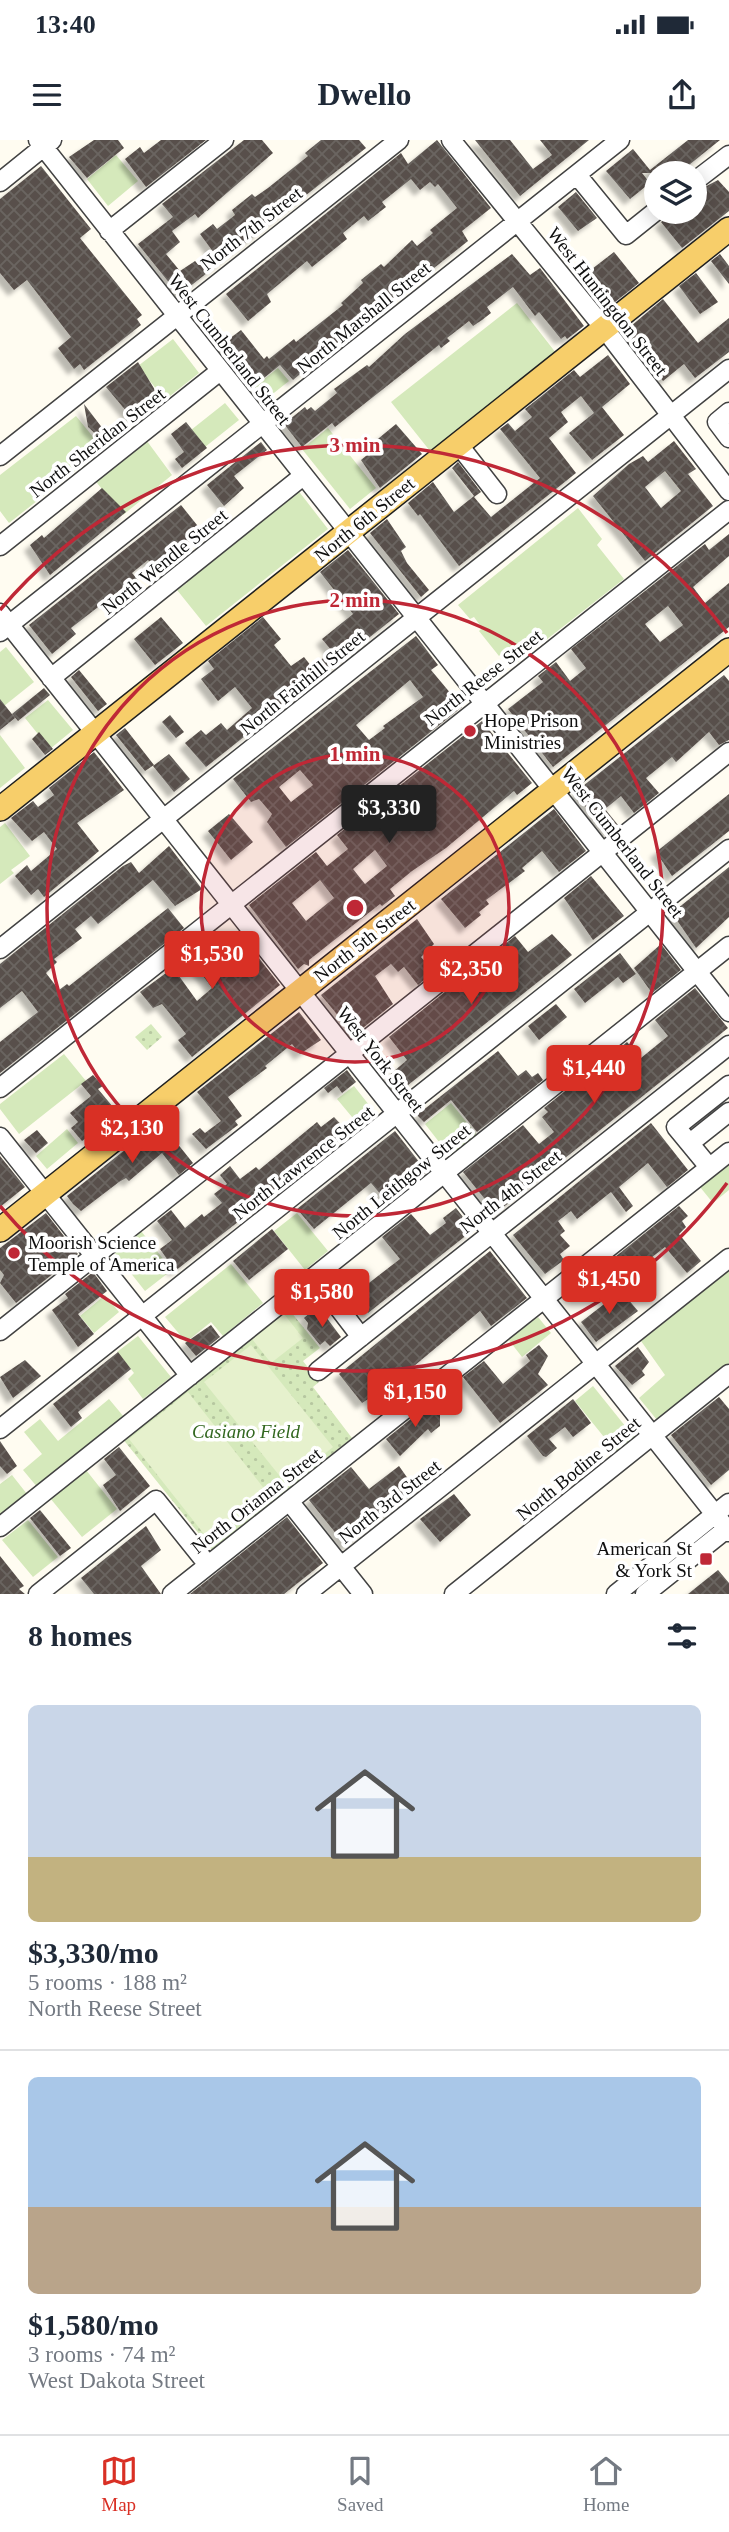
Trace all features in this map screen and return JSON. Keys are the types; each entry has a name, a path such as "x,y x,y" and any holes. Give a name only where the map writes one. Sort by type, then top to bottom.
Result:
{"main road":[{"name":"North 6th Street","path":"0,809 729,229"},
{"name":"North 5th Street","path":"0,1230 729,650"}],"street":[{"path":"109,231 224,140"},
{"name":"North 7th Street","path":"3,447 398,140"},
{"name":"West Huntingdon Street","path":"451,140 604,328 729,491"},
{"name":"North Marshall Street","path":"3,623 263,423 621,140"},
{"path":"0,182 44,142"},
{"name":"West Cumberland Street","path":"44,142 109,231 729,1012"},
{"path":"707,172 729,155"},
{"path":"577,175 626,235 644,221"},
{"name":"North Fairhill Street","path":"0,949 729,369"},
{"name":"North Sheridan Street","path":"0,546 220,371"},
{"path":"729,412 716,422 729,438"},
{"path":"458,444 497,495"},
{"name":"North Wendle Street","path":"51,678 303,475"},
{"name":"North Reese Street","path":"0,1088 729,510"},
{"name":"West York Street","path":"3,623 51,678 652,1435 722,1509 728,1529"},
{"path":"0,1331 729,751"},
{"name":"North Lawrence Street","path":"0,1429 729,849"},
{"name":"North Leithgow Street","path":"0,1527 729,946"},
{"name":"North 4th Street","path":"318,1371 729,1045"},
{"path":"709,1167 676,1127 729,1086"},
{"path":"690,1143 729,1112"},
{"path":"0,1137 190,1376"},
{"name":"North Orianna Street","path":"172,1594 729,1152"},
{"name":"North 3rd Street","path":"306,1594 729,1258"},
{"path":"315,1277 361,1337"},
{"name":"North Bodine Street","path":"454,1594 729,1374"},
{"path":"38,1594 156,1500 208,1565"},
{"path":"289,1501 363,1594"},
{"path":"616,1594 722,1509"},
{"path":"645,1594 728,1529"}],"green space":[{"path":"116,155 138,181 108,206 87,179"},
{"path":"517,303 556,353 430,451 391,402"},
{"path":"173,339 199,373 165,400 138,366"},
{"path":"278,368 289,381 265,400 254,387"},
{"path":"225,403 239,420 205,447 191,430"},
{"path":"76,416 103,449 9,523 0,511 0,475"},
{"path":"328,428 376,488 350,509 302,449"},
{"path":"144,437 172,475 123,515 93,478"},
{"path":"297,489 328,529 206,626 177,590 187,583 184,578"},
{"path":"578,508 602,539 597,545 624,579 514,665 503,652 499,656 479,631 482,628 474,617 470,619 458,605"},
{"path":"6,647 34,682 4,706 0,701 0,652"},
{"path":"48,700 73,730 50,749 25,718"},
{"path":"0,735 25,768 0,788"},
{"path":"5,823 30,856 11,870 14,873 0,884 0,827"},
{"path":"151,1024 162,1037 147,1050 135,1037"},
{"path":"64,1054 86,1081 19,1134 0,1109 0,1104"},
{"path":"354,1086 373,1110 357,1123 337,1099"},
{"path":"451,1103 477,1135 450,1156 425,1124"},
{"path":"67,1129 78,1143 47,1169 36,1156"},
{"path":"729,1164 729,1190 713,1203 700,1187"},
{"path":"297,1213 328,1251 305,1270 274,1231"},
{"path":"141,1231 172,1270 145,1291 114,1252"},
{"path":"231,1264 263,1303 223,1336 211,1322 186,1342 165,1317"},
{"path":"729,1270 729,1363 657,1420 639,1398 665,1375 641,1341"},
{"path":"105,1295 119,1312 94,1333 80,1316"},
{"name":"Casiano Field","path":"287,1307 320,1348 303,1361 319,1382 313,1387 352,1438 212,1550 122,1438"},
{"path":"284,1314 303,1338 271,1363 252,1339"},
{"path":"538,1317 551,1333 522,1357 508,1339"},
{"path":"138,1336 171,1377 143,1399 128,1379 134,1373 117,1352"},
{"path":"251,1345 333,1447 287,1485 204,1382"},
{"path":"593,1386 634,1437 616,1452 575,1401"},
{"path":"188,1392 270,1496 211,1543 129,1439"},
{"path":"109,1399 124,1417 38,1488 23,1470 42,1454 24,1432 40,1419 58,1441"},
{"path":"86,1470 117,1509 82,1537 50,1498"},
{"path":"12,1475 27,1494 0,1515 0,1484"},
{"path":"28,1520 58,1557 33,1577 2,1540"}],"building":[{"path":"94,140 118,140 124,148 87,178 69,157"},
{"path":"161,140 206,140 146,187 125,159 140,147 144,153"},
{"path":"244,140 262,140 273,153 198,218 195,214 172,231 180,242 166,254 180,271 195,261 199,265 214,253 200,234 213,224 217,229 235,215 232,210 252,194 255,197 268,188 308,156 305,153 321,140 359,140 366,148 179,295 138,244 173,217 162,204"},
{"path":"437,140 491,208 462,231 468,241 419,280 415,279 412,286 393,300 388,300 387,307 344,337 335,348 331,348 293,380 280,365 253,387 221,345 241,330 264,359 267,356 269,359 294,339 296,342 343,305 341,303 363,283 361,280 381,264 384,267 412,240 417,246 433,233 430,230 457,208 438,184 435,187 430,182 420,190 411,179 382,202 386,207 368,221 364,216 343,233 347,239 312,267 307,261 267,294 271,302 248,321 226,294 401,153 408,164"},
{"path":"475,140 510,140 533,169 552,155 540,140 589,140 520,196"},
{"path":"688,140 720,140 694,161 661,161"},
{"path":"633,149 644,163 644,188 630,199 606,171"},
{"path":"41,166 91,229 80,238 142,315 137,319 141,325 84,370 80,364 74,369 58,348 71,337 27,280 14,290 0,273 0,199"},
{"path":"718,180 729,192 729,211 682,248 663,224 707,224 707,186"},
{"path":"576,192 597,218 578,231 558,207"},
{"path":"614,252 639,283 615,302 592,274 592,269"},
{"path":"512,254 530,275 540,268 584,326 567,339 565,336 561,339 539,312 535,316 513,287 487,307 491,313 482,320 473,326 469,321 447,338 450,341 441,348 439,345 335,427 332,423 302,447 284,424 305,407 307,410 311,407 315,411 337,393 334,389 367,365 369,367 405,334"},
{"path":"720,254 729,266 729,284 711,261"},
{"path":"696,273 718,302 700,314 679,286"},
{"path":"663,299 698,343 729,318 729,352 695,378 684,364 663,381 624,332"},
{"path":"608,355 630,384 602,407 624,435 592,460 569,433 594,413 581,396 561,412 568,422 549,438 576,473 459,566 420,514 418,516 408,503 433,482 454,512 474,496 452,468 458,462 481,492 474,497 491,517 540,478 500,429 508,423 515,431 532,417 525,409 574,370 580,377"},
{"path":"138,362 158,395 132,418 106,387"},
{"path":"84,404 113,442 108,446 88,427"},
{"path":"186,422 207,448 182,468 175,459 184,452 171,434"},
{"path":"396,424 422,454 380,488 361,460 377,447 373,443"},
{"path":"674,441 696,469 688,474 713,506 645,561 593,496 629,464 643,456 648,462","holes":["665,471 681,491 661,508 645,487"]},
{"path":"261,442 267,450 234,476 244,488 224,506 207,485"},
{"path":"102,488 126,512 50,575 30,545 42,535 44,538"},
{"path":"181,505 201,530 180,546 182,550 168,560 165,556 152,565 148,560 132,573 139,581 127,590 124,587 71,628 76,634 52,654 29,625"},
{"path":"387,519 406,547 401,551 407,563 429,590 421,597 370,533"},
{"path":"729,534 729,556 693,587 705,603 729,583 729,627 553,767 508,709 543,682 538,676 556,662 570,681 586,668 571,649 705,544 709,550","holes":["668,606 683,625 660,642 645,624"]},
{"path":"348,550 399,614 206,767 185,743 201,730 206,735 221,723 227,730 252,708 235,687 218,701 201,679 214,669 208,661 263,617 281,639 274,645 291,666 304,657 312,667 332,651 322,639 353,614 320,572"},
{"path":"161,617 183,643 155,665 134,639"},
{"path":"416,636 438,665 431,670 462,707 286,847 267,822 272,814 259,799 251,802 233,779","holes":["410,680 423,697 383,726 385,728 369,740 356,725","300,770 313,785 291,802 279,787"]},
{"path":"79,670 107,704 98,711 71,677"},
{"path":"724,675 729,681 729,740 719,745 709,732 676,762 672,757 646,778 659,793 634,813 621,796 605,809 618,825 608,833 574,793"},
{"path":"44,688 50,695 18,721 12,714"},
{"path":"0,699 15,718 0,730"},
{"path":"170,715 184,732 176,738 162,722"},
{"path":"482,721 532,783 517,795 514,791 446,848 412,871 390,889 395,896 382,906 380,904 309,960 309,966 304,964 298,969 249,905 316,852 327,866 348,849 337,835","holes":["375,850 387,866 365,884 353,869","320,880 334,898 306,921 292,903"]},
{"path":"125,728 154,765 145,771 116,735"},
{"path":"39,732 53,749 45,755 32,739"},
{"path":"94,752 124,790 77,823 99,851 44,897 38,889 31,895 15,876 27,865 31,871 57,849 44,832 32,841 11,818 33,801 38,807 54,795 49,788"},
{"path":"169,754 190,779 174,792 153,766"},
{"path":"729,794 729,831 672,876 656,852"},
{"path":"554,809 586,851 559,872 542,851 522,868 525,871 486,900 489,904 479,912 481,915 465,928 441,899"},
{"path":"229,814 253,842 231,860 208,831"},
{"path":"169,846 202,889 175,906 153,880 98,924 91,916 75,929 82,938 54,959 57,962 46,973 59,990 67,984 69,986 168,908 184,928 0,1073 0,1042 38,1012 22,991 0,1008 0,964 123,866 131,862 139,873"},
{"path":"729,867 729,917 696,948 672,913"},
{"path":"591,876 624,916 593,940 564,898"},
{"path":"417,919 434,944 421,957 434,972 418,985 404,967 398,972 391,964 375,976 393,1004 354,1035 321,995"},
{"path":"552,934 572,955 398,1093 386,1078 407,1060 389,1037 466,975 478,991 496,977 484,961 515,936 528,952"},
{"path":"231,937 237,944 244,939 280,985 192,1057 178,1040 186,1034 179,1025 162,1004 153,1008 140,992 188,957 186,955 200,944 208,955","holes":["195,965 212,988 197,1001 179,976"]},
{"path":"661,944 681,970 652,993 634,968"},
{"path":"620,953 636,974 623,983 618,977 585,1003 574,989"},
{"path":"695,988 728,1028 496,1213 463,1172 523,1125 539,1144 554,1132 542,1117 548,1112 544,1108 585,1075 592,1085 598,1080 604,1087 633,1064 620,1048 627,1042 641,1058 668,1036 655,1020"},
{"path":"556,1004 567,1017 539,1040 528,1026"},
{"path":"299,1012 321,1040 300,1054 292,1044 265,1066 267,1068 228,1097 242,1116 235,1121 238,1125 206,1149 192,1134 200,1128 205,1133 221,1121 197,1092"},
{"path":"498,1051 518,1076 526,1070 532,1077 538,1073 543,1080 477,1132 451,1100 424,1122 417,1115"},
{"path":"347,1070 356,1082 342,1093 337,1086 328,1093 324,1088"},
{"path":"93,1075 103,1086 98,1089 118,1113 82,1141 71,1128 78,1122 70,1113 91,1096 81,1084"},
{"path":"334,1117 348,1132 297,1176 175,1271 160,1249 172,1240 157,1221 171,1210 185,1228 202,1214 204,1217 222,1203 214,1194 227,1184 220,1175 230,1166 240,1179 256,1167 259,1170 317,1122 321,1127"},
{"path":"160,1122 193,1163 179,1175 162,1153 129,1181 126,1178 119,1182 81,1211 73,1204 67,1196"},
{"path":"651,1123 688,1170 667,1187 648,1163 619,1187 633,1206 626,1212 611,1192 577,1219 571,1211 558,1221 565,1231 560,1235 570,1246 560,1254 564,1260 545,1274 513,1235"},
{"path":"37,1130 48,1143 36,1153 24,1140"},
{"path":"395,1131 427,1172 388,1203 371,1183 314,1229 297,1209"},
{"path":"0,1156 25,1187 0,1207"},
{"path":"679,1206 688,1216 682,1221 686,1227 679,1234 701,1261 687,1273 665,1247 624,1279 610,1261"},
{"path":"456,1208 473,1230 368,1313 343,1281 354,1272 365,1286 400,1259 382,1237 411,1214 430,1235 446,1223 443,1218"},
{"path":"46,1213 78,1254 16,1303 0,1283 4,1275 0,1270 0,1248"},
{"path":"272,1229 288,1249 249,1280 233,1261"},
{"path":"490,1251 527,1298 491,1326 480,1311 372,1401 370,1398 362,1403 339,1374"},
{"path":"93,1272 107,1291 78,1314 94,1334 78,1347 52,1310 68,1298 65,1294"},
{"path":"621,1291 638,1311 596,1342 581,1322"},
{"path":"312,1311 318,1318 323,1313 341,1337 330,1346 325,1341 320,1345 307,1329 308,1323 304,1318"},
{"path":"211,1325 220,1337 196,1356 185,1343"},
{"path":"539,1345 548,1356 538,1374 548,1385 500,1423 463,1377 484,1361 503,1384 530,1361 526,1355"},
{"path":"638,1347 649,1362 642,1371 645,1375 632,1385 615,1366"},
{"path":"118,1352 131,1369 78,1412 82,1418 71,1427 53,1404"},
{"path":"25,1360 41,1376 13,1398 0,1377"},
{"path":"719,1397 729,1409 729,1470 711,1485 671,1435"},
{"path":"573,1399 591,1423 573,1437 565,1427 549,1439 557,1448 546,1457 543,1456 527,1436"},
{"path":"432,1402 440,1413 440,1426 431,1433 428,1429 400,1456 386,1439"},
{"path":"0,1441 17,1466 7,1474 0,1466"},
{"path":"119,1447 150,1486 120,1511 103,1485 116,1475 104,1459"},
{"path":"399,1466 416,1490 346,1546 309,1500 351,1467 369,1489"},
{"path":"454,1494 471,1515 440,1542 420,1519"},
{"path":"40,1510 71,1548 60,1556 30,1518"},
{"path":"287,1517 323,1563 284,1594 190,1594"},
{"path":"146,1526 161,1550 141,1566 161,1594 94,1594 81,1578"},
{"path":"0,1556 24,1586 19,1589 25,1594 0,1594"},
{"path":"718,1570 729,1583 729,1594 688,1594"}],"place":[{"name":"Hope Prison Ministries","path":"470,731"},
{"name":"Moorish Science Temple of America","path":"14,1253"},
{"name":"American St & York St","path":"706,1559"}]}
